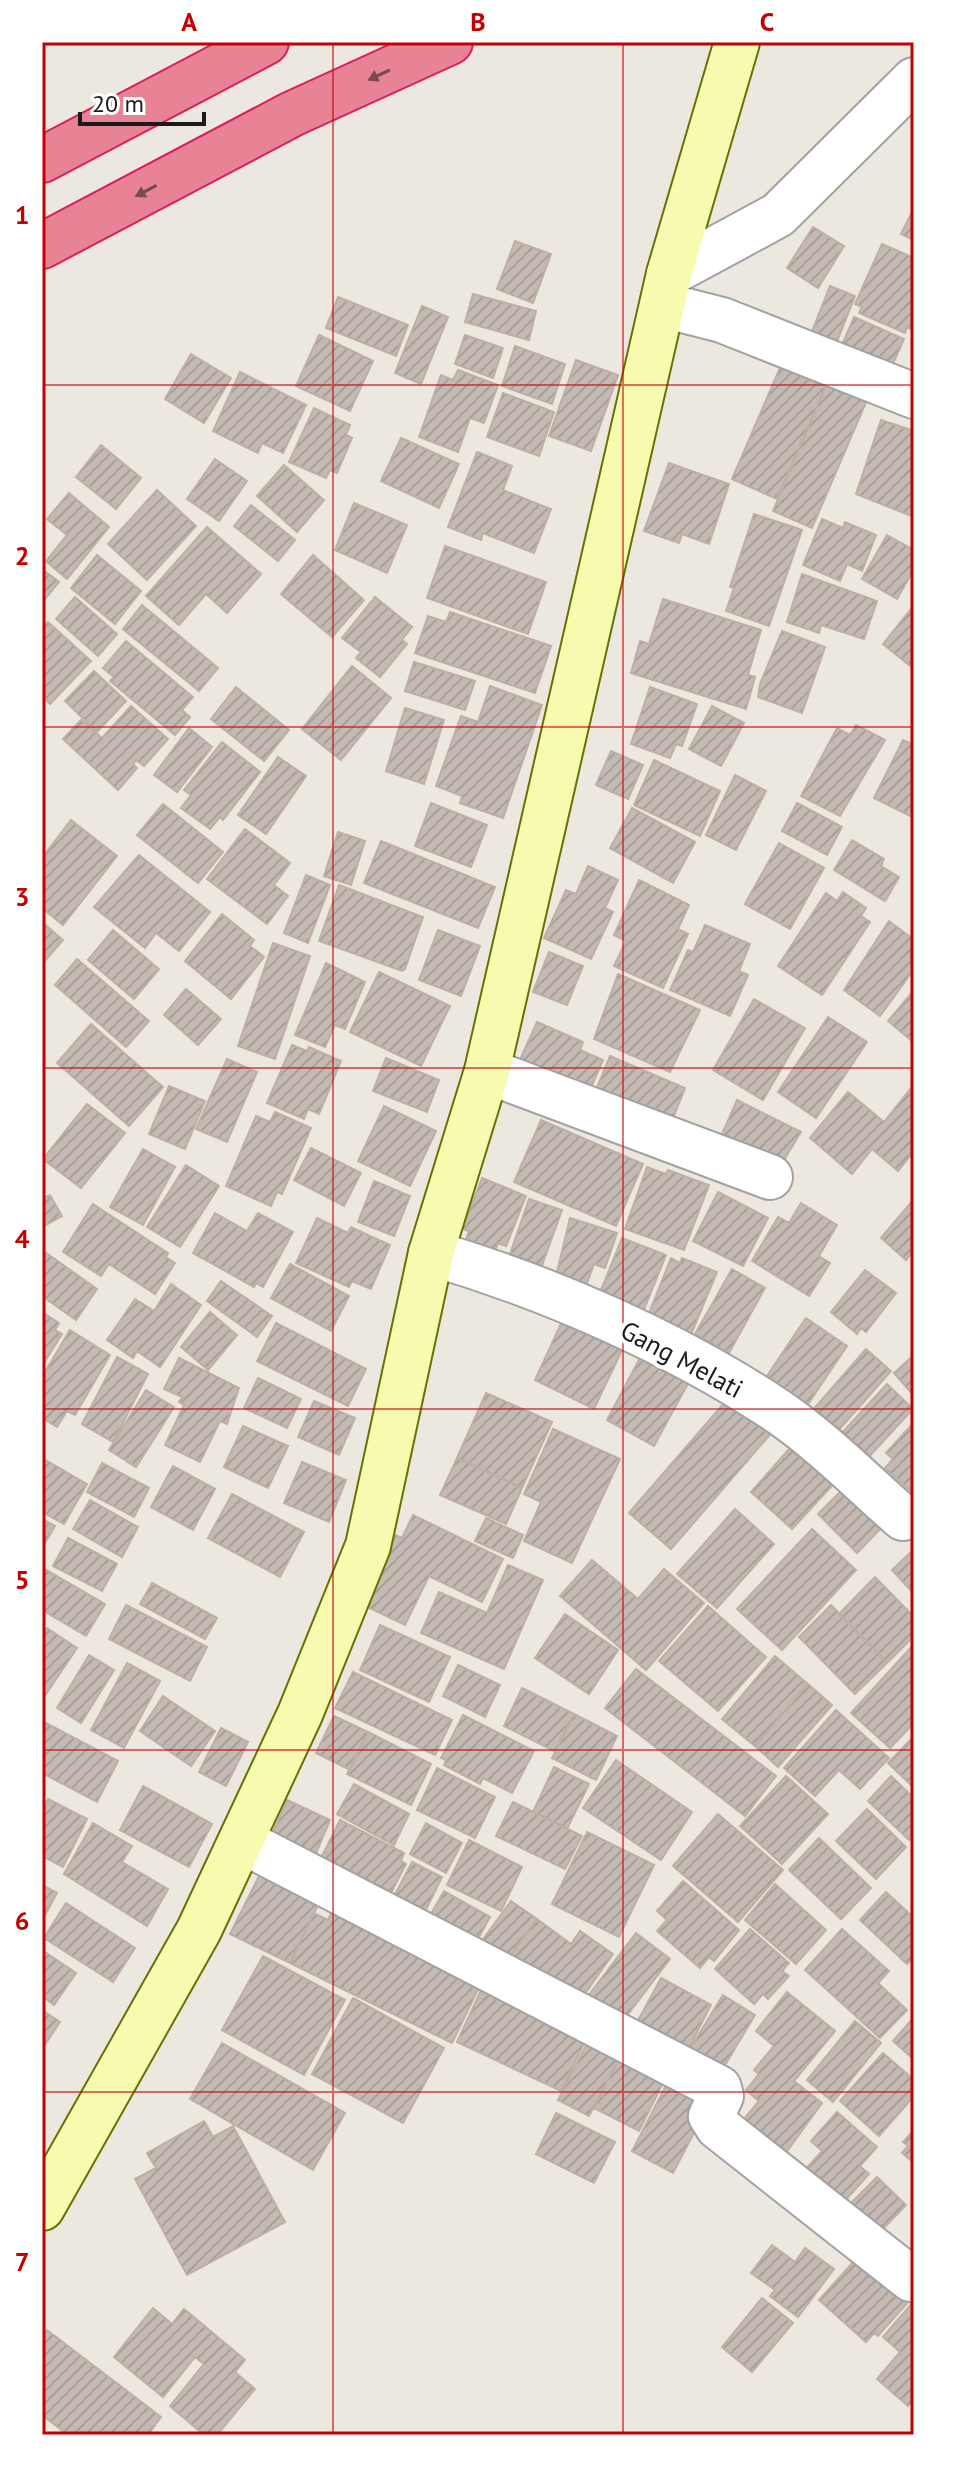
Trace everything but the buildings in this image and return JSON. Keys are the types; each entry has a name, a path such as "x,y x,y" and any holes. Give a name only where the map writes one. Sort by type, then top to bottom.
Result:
{"highway":[{"path":"42,160 266,42"},
{"path":"42,246 292,114 450,42"}],"street":[{"path":"42,2208 199,1930 300,1714 368,1546 431,1253 487,1071 666,290 737,42"},
{"path":"666,290 778,215 914,80"},
{"path":"666,290 722,320 914,396"},
{"path":"487,1071 770,1177"},
{"name":"Gang Melati","path":"431,1253 532,1284 697,1364 774,1409 903,1518"},
{"path":"242,1841 719,2088 721,2096 711,2116 718,2127 911,2279"}]}
